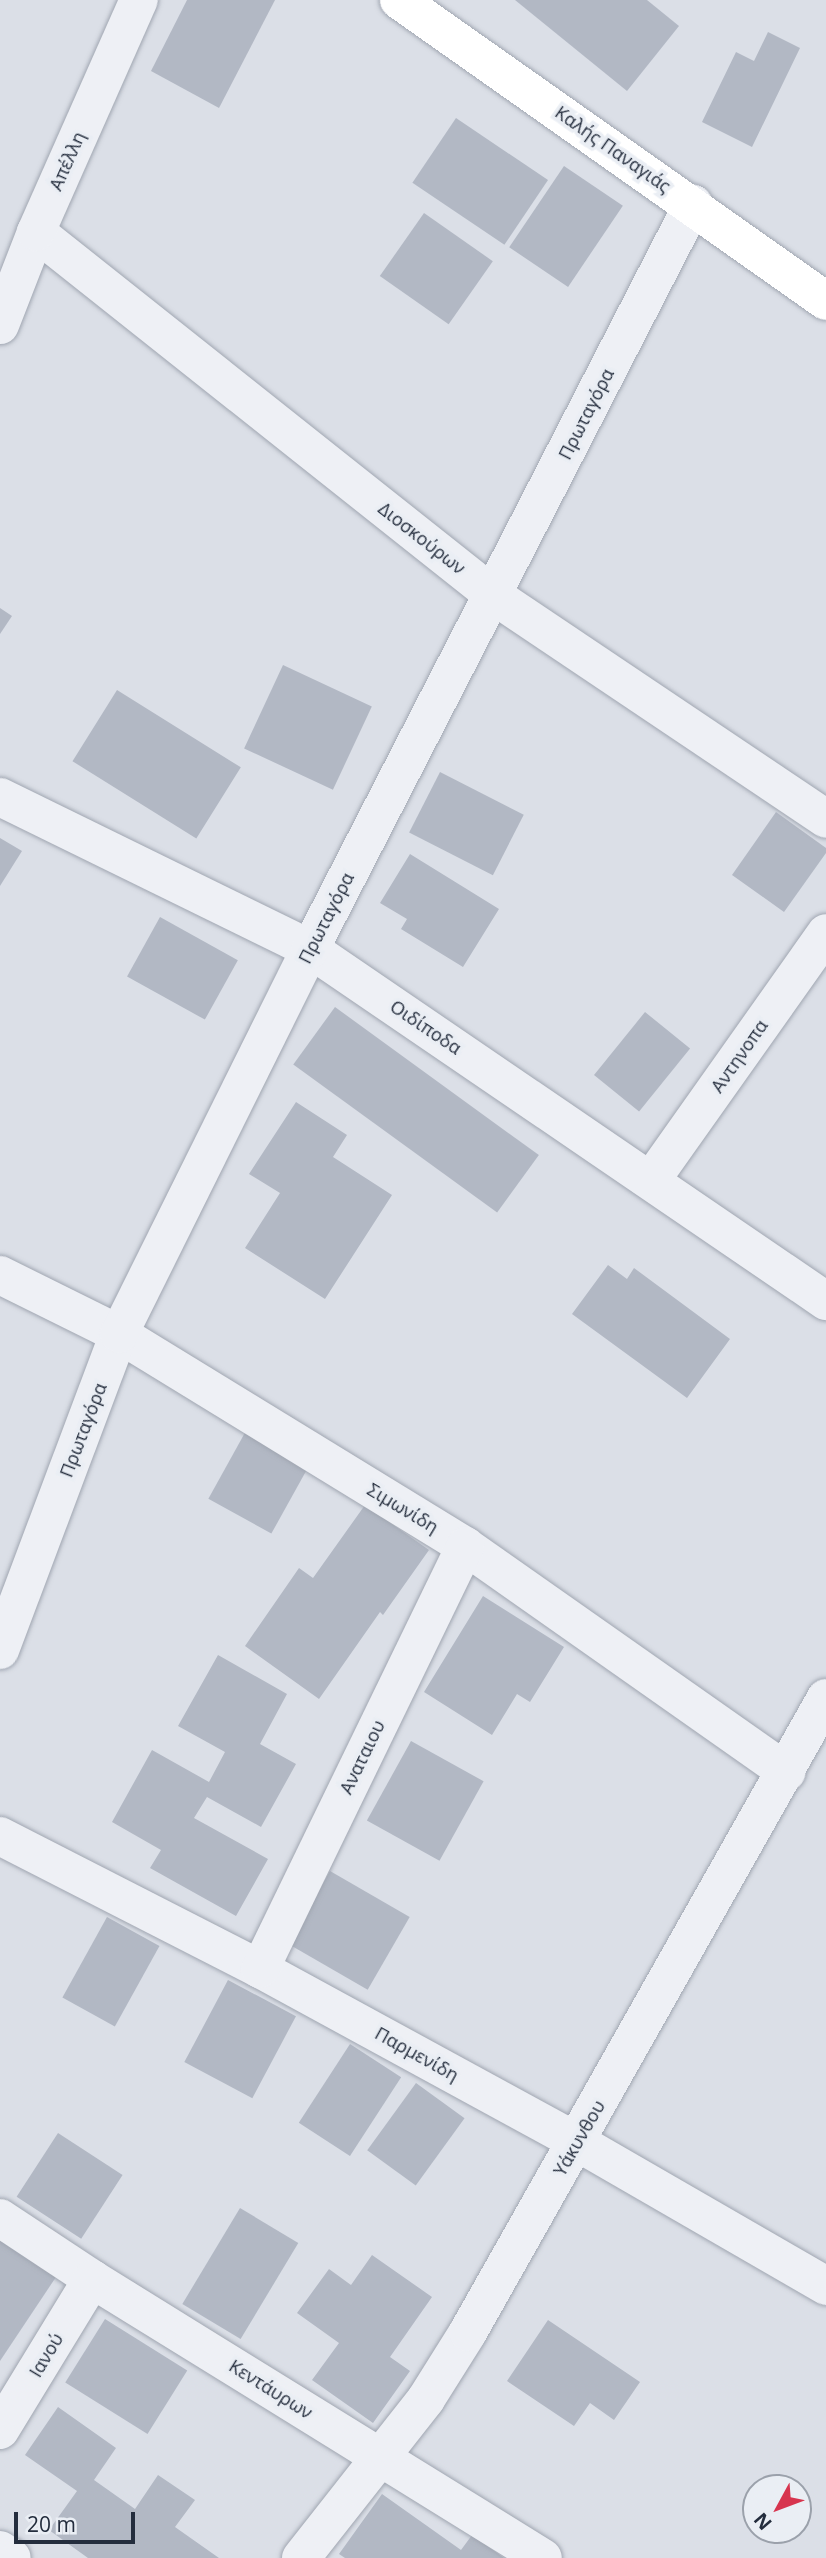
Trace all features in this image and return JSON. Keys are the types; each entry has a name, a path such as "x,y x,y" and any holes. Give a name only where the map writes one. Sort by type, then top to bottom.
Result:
{"street":[{"name":"Απέλλη","path":"0,325 36,232 139,0"},
{"name":"Καλής Παναγιάς","path":"399,0 693,204 826,301"},
{"name":"Πρωταγόρα","path":"4,1630 119,1334 310,949 693,204"},
{"name":"Διοσκούρων","path":"36,232 493,595 826,819"},
{"name":"Οιδίποδα","path":"0,797 310,949 826,1301"},
{"name":"Αντηνοπα","path":"652,1180 826,933"},
{"name":"Σιμωνίδη","path":"0,1275 119,1334 465,1546 786,1772"},
{"name":"Αναταιου","path":"260,1969 465,1546"},
{"name":"Υάκυνθου","path":"301,2558 426,2399 468,2332 826,1698"},
{"name":"Παρμενίδη","path":"0,1836 260,1969 577,2142 826,2286"},
{"name":"Κεντάυρων","path":"0,2218 92,2279 543,2558"},
{"name":"Ιανού","path":"0,2430 92,2279"},
{"path":"0,2550 12,2558"}],"building":[{"path":"187,0 275,0 219,108 151,71"},
{"path":"515,0 647,0 679,26 627,91"},
{"path":"768,32 800,48 752,147 702,122 736,52 754,61"},
{"path":"456,118 548,180 504,245 412,183"},
{"path":"564,166 623,206 568,287 509,247"},
{"path":"424,213 493,261 449,324 380,276"},
{"path":"0,608 12,616 0,634"},
{"path":"283,665 372,706 333,790 244,748"},
{"path":"117,690 241,767 196,839 72,761"},
{"path":"440,772 524,815 493,875 409,833"},
{"path":"776,812 826,848 826,853 784,912 732,875"},
{"path":"0,838 22,851 0,886"},
{"path":"410,854 499,909 463,967 401,929 407,919 380,903"},
{"path":"160,917 238,960 205,1020 127,976"},
{"path":"335,1007 539,1155 497,1213 293,1064"},
{"path":"645,1012 690,1049 639,1111 594,1075"},
{"path":"296,1102 347,1135 333,1157 392,1195 325,1299 245,1248 280,1193 249,1174"},
{"path":"608,1265 627,1279 634,1268 730,1339 687,1398 572,1314"},
{"path":"252,1420 315,1455 271,1534 208,1499"},
{"path":"365,1505 429,1550 383,1615 380,1612 319,1699 245,1646 299,1568 313,1578"},
{"path":"483,1596 564,1647 530,1702 517,1694 492,1735 424,1692"},
{"path":"218,1655 287,1694 260,1744 296,1764 261,1827 207,1797 194,1818 268,1859 236,1916 150,1868 161,1850 112,1822 152,1750 209,1782 225,1752 178,1726"},
{"path":"411,1741 484,1781 439,1861 367,1821"},
{"path":"330,1871 410,1917 368,1990 288,1944"},
{"path":"107,1917 159,1946 115,2027 62,1997"},
{"path":"228,1980 296,2016 252,2098 184,2062"},
{"path":"350,2044 401,2077 350,2156 299,2123"},
{"path":"416,2083 465,2118 416,2185 367,2150"},
{"path":"58,2133 123,2175 81,2239 17,2197"},
{"path":"240,2208 298,2243 241,2339 182,2304"},
{"path":"0,2240 56,2277 0,2361"},
{"path":"372,2255 432,2297 390,2357 410,2371 373,2423 312,2380 339,2343 297,2313 329,2269 351,2285"},
{"path":"105,2319 187,2370 148,2434 65,2383"},
{"path":"548,2320 640,2382 614,2420 590,2403 574,2426 507,2381"},
{"path":"58,2407 116,2448 94,2480 135,2509 158,2475 195,2500 175,2527 219,2558 88,2558 49,2530 77,2491 25,2455"},
{"path":"382,2494 461,2550 472,2535 504,2558 345,2558 339,2554"}]}
